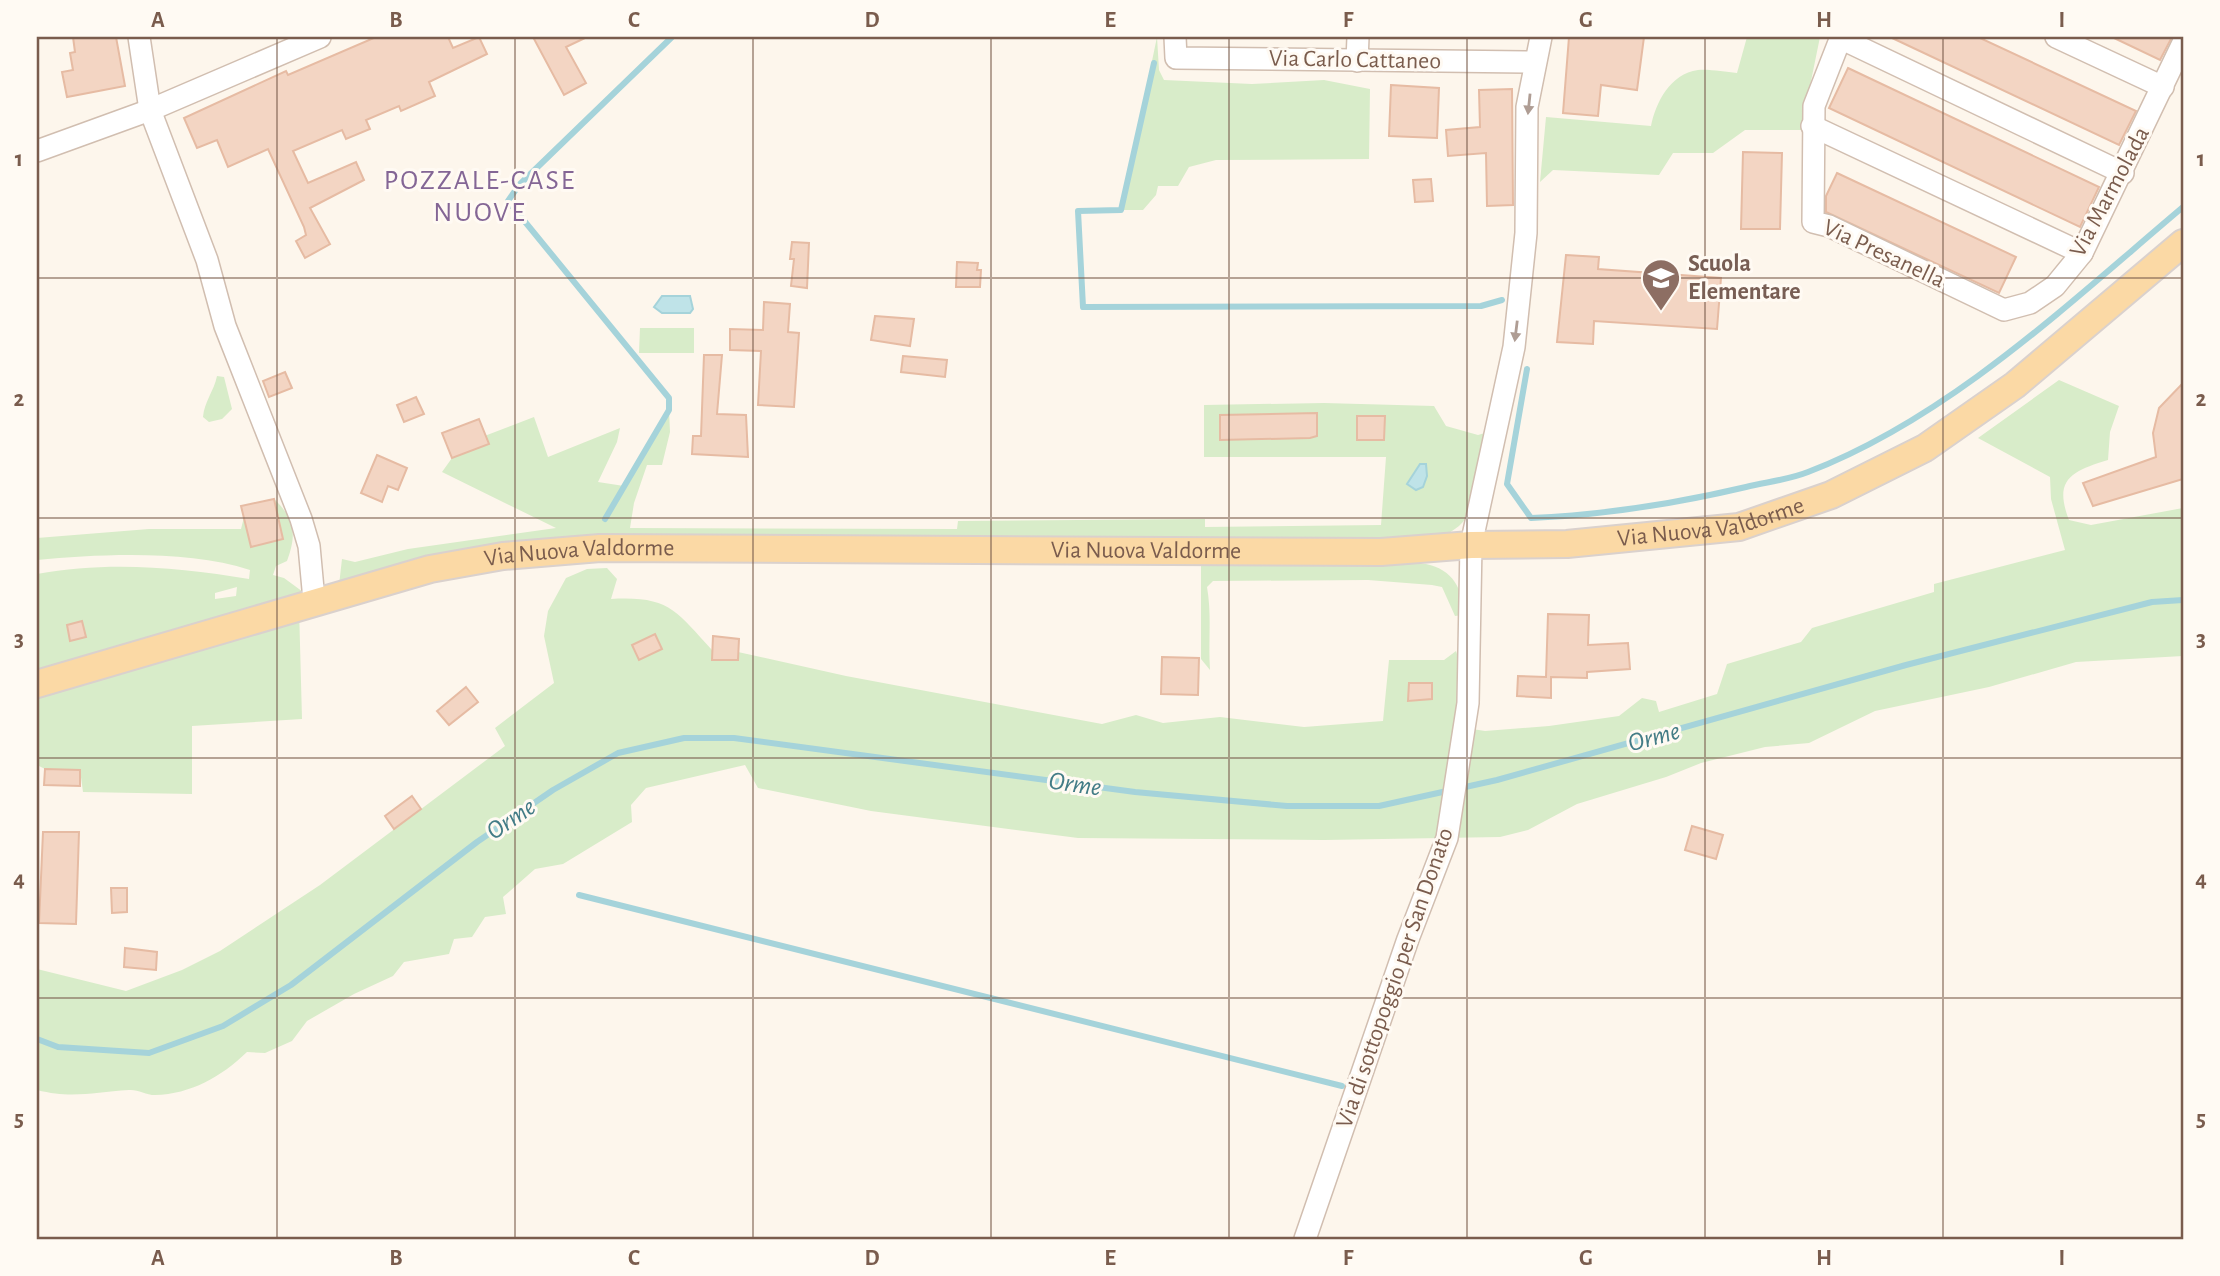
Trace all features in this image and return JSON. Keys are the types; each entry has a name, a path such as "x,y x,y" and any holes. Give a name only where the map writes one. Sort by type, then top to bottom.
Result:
{"main road":[{"name":"Via Nuova Valdorme","path":"37,684 314,600 430,569 503,556 600,548 963,547 1354,552 1471,545 1567,544 1739,527 1831,495 1925,448 2015,385 2183,243"}],"street":[{"path":"139,37 150,110 207,260 225,326 301,519 309,546 314,600"},
{"path":"37,151 150,110 292,42 320,37"},
{"path":"1357,37 1357,61"},
{"path":"1471,545 1514,347 1526,233 1528,107 1541,37"},
{"path":"1841,37 2123,173"},
{"name":"Via Presanella","path":"1841,37 1814,106 1813,222 1829,226 2004,310"},
{"path":"2056,37 2163,87"},
{"name":"Via Marmolada","path":"2004,310 2030,303 2055,286 2082,253 2123,173 2183,43"},
{"name":"Via Carlo Cattaneo","path":"1176,47 1357,61 1535,62"},
{"path":"1812,126 2082,253"},
{"name":"Via di sottopoggio per San Donato","path":"1305,1239 1408,939 1447,838 1464,744 1468,703 1471,545"}],"green space":[{"path":"1157,37 1159,70 1164,80 1252,84 1324,80 1370,89 1369,159 1216,160 1189,167 1178,186 1158,186 1156,195 1143,210 1121,210"},
{"path":"1747,37 1820,37 1801,130 1745,130 1713,153 1673,153 1659,175 1553,170 1540,182 1546,117 1651,126 1666,90 1680,77 1698,70 1737,73"},
{"path":"640,328 694,328 694,353 639,353"},
{"path":"217,376 224,377 232,409 222,419 209,422 203,417"},
{"path":"2059,380 2119,406 2110,432 2108,460 2084,468 2069,479 2063,495 2065,506 2069,520 2091,525 2183,508 2183,656 2076,662 1989,687 1875,711 1809,743 1765,747 1701,763 1666,777 1577,804 1528,830 1500,837 1324,840 1078,838 871,811 758,788 745,765 646,788 631,805 632,822 563,864 535,869 503,897 506,914 485,917 472,937 454,939 449,954 404,962 393,976 354,994 307,1021 292,1041 265,1053 247,1052 227,1069 193,1088 155,1095 132,1090 72,1094 37,1090 37,969 126,991 182,970 220,951 320,885 505,746 495,728 554,683 544,636 548,611 566,578 587,569 607,568 617,579 611,599 646,600 669,608 712,650 738,652 846,676 1102,724 1136,715 1163,723 1220,717 1304,727 1383,721 1389,660 1444,660 1456,651 1462,669 1466,728 1485,731 1549,726 1619,716 1642,698 1656,701 1659,712 1717,694 1727,664 1801,642 1812,628 1934,592 1934,584 2065,550 2051,499 2050,477 1978,438","holes":["1409,683 1432,683 1432,699 1408,701"]},
{"path":"1324,403 1434,406 1446,426 1478,435 1495,430 1477,495 1472,508 1459,526 1442,536 1381,552 600,548 338,594 342,559 355,562 408,549 556,528 442,472 452,458 477,448 474,440 534,417 548,457 620,428 617,442 598,482 624,486 669,410 670,432 662,465 647,465 634,503 630,528 957,529 958,521 1205,519 1205,527 1381,525 1386,457 1204,457 1204,405","holes":["1427,467 1423,487 1407,484 1417,468"]},
{"path":"274,499 290,520 293,535 287,561 276,566 273,575 284,578 314,600 299,607 302,719 192,726 192,794 83,792 80,770 45,769 37,765 37,574 90,568 143,567 249,579 250,570 172,556 117,555 37,560 37,538 149,529 241,529 244,517 251,547 283,539","holes":["237,587 236,596 215,599 215,593"]},
{"path":"1201,563 1426,564 1443,571 1455,582 1461,596 1463,615 1455,616 1442,587 1432,585 1368,580 1213,581 1207,587 1210,670 1201,659"}],"water":[{"path":"662,296 690,296 693,309 690,313 662,313 654,307"},
{"path":"1420,464 1426,464 1427,476 1423,487 1416,490 1407,484"}],"building":[{"path":"73,37 116,37 125,86 67,97 62,72 73,70 70,53 75,52"},
{"path":"376,37 448,37 453,48 479,37 487,54 429,82 435,96 401,111 399,106 366,120 370,129 346,139 342,130 293,151 308,183 356,162 364,180 310,208 330,244 305,258 296,241 306,235 304,227 268,149 228,167 217,140 197,148 184,118 286,71 288,75"},
{"path":"533,37 587,37 566,47 586,83 564,95"},
{"path":"1569,37 1644,37 1637,90 1601,85 1598,116 1563,113"},
{"path":"1890,37 1978,37 2136,111 2119,145"},
{"path":"2112,37 2172,37 2160,60"},
{"path":"1848,68 2099,187 2080,227 1829,108"},
{"path":"1391,85 1439,88 1437,138 1389,136"},
{"path":"1512,89 1513,205 1487,206 1486,153 1448,156 1446,130 1480,127 1479,90"},
{"path":"1743,152 1782,153 1780,229 1741,229"},
{"path":"1837,173 2016,257 1999,293 1826,212 1826,196"},
{"path":"1431,179 1433,201 1415,202 1413,180"},
{"path":"792,242 809,243 807,288 791,286 794,259 790,259"},
{"path":"1566,255 1599,257 1598,269 1721,278 1717,329 1594,321 1593,344 1557,342"},
{"path":"957,262 978,263 977,270 981,270 980,287 956,287"},
{"path":"764,302 790,304 788,332 799,333 794,407 758,405 761,351 730,350 730,329 763,330"},
{"path":"875,316 914,319 910,346 871,340"},
{"path":"704,355 722,355 717,414 746,415 748,457 692,454 693,436 701,436"},
{"path":"903,356 947,360 945,377 901,372"},
{"path":"285,372 292,388 269,397 263,381"},
{"path":"2183,383 2183,479 2093,506 2083,483 2156,457 2153,433 2159,408"},
{"path":"416,397 424,414 404,422 397,405"},
{"path":"1317,413 1317,436 1310,438 1220,440 1220,415"},
{"path":"1357,416 1385,416 1384,440 1357,440"},
{"path":"479,419 489,444 452,458 442,433"},
{"path":"377,455 407,468 398,490 388,486 382,502 361,493"},
{"path":"274,499 283,539 251,547 241,506"},
{"path":"1548,614 1589,615 1588,645 1628,643 1630,669 1587,672 1587,678 1551,677 1551,698 1517,696 1518,676 1546,677"},
{"path":"82,621 86,637 70,641 67,625"},
{"path":"655,634 662,649 639,660 632,645"},
{"path":"713,636 739,639 738,660 712,660"},
{"path":"1162,657 1199,658 1198,695 1161,694"},
{"path":"1409,683 1432,683 1432,699 1408,701"},
{"path":"466,687 478,702 449,725 437,711"},
{"path":"45,769 80,770 80,786 44,785"},
{"path":"412,796 421,809 394,829 385,816"},
{"path":"1692,826 1723,835 1716,859 1685,850"},
{"path":"43,832 79,832 76,924 39,923"},
{"path":"111,888 127,888 127,912 112,913"},
{"path":"125,948 157,952 156,970 124,967"}],"waterway":[{"path":"605,519 669,410 669,398 508,201 519,185 672,37"},
{"path":"1154,63 1121,210 1078,211 1083,307 1481,306 1502,300"},
{"path":"1527,369 1507,484 1531,518 1639,508 1793,477 1860,449 1959,390 2051,319 2183,207"},
{"name":"Orme","path":"37,1039 58,1047 149,1053 223,1026 291,985 477,842 553,790 618,753 684,738 734,738 1135,792 1287,806 1379,806 1497,780 1906,665 2152,602 2183,600"},
{"path":"579,895 1342,1086"}],"place":[{"name":"Scuola Elementare","path":"1661,312"}],"district":[{"name":"POZZALE-CASE NUOVE","path":"480,197"}]}
